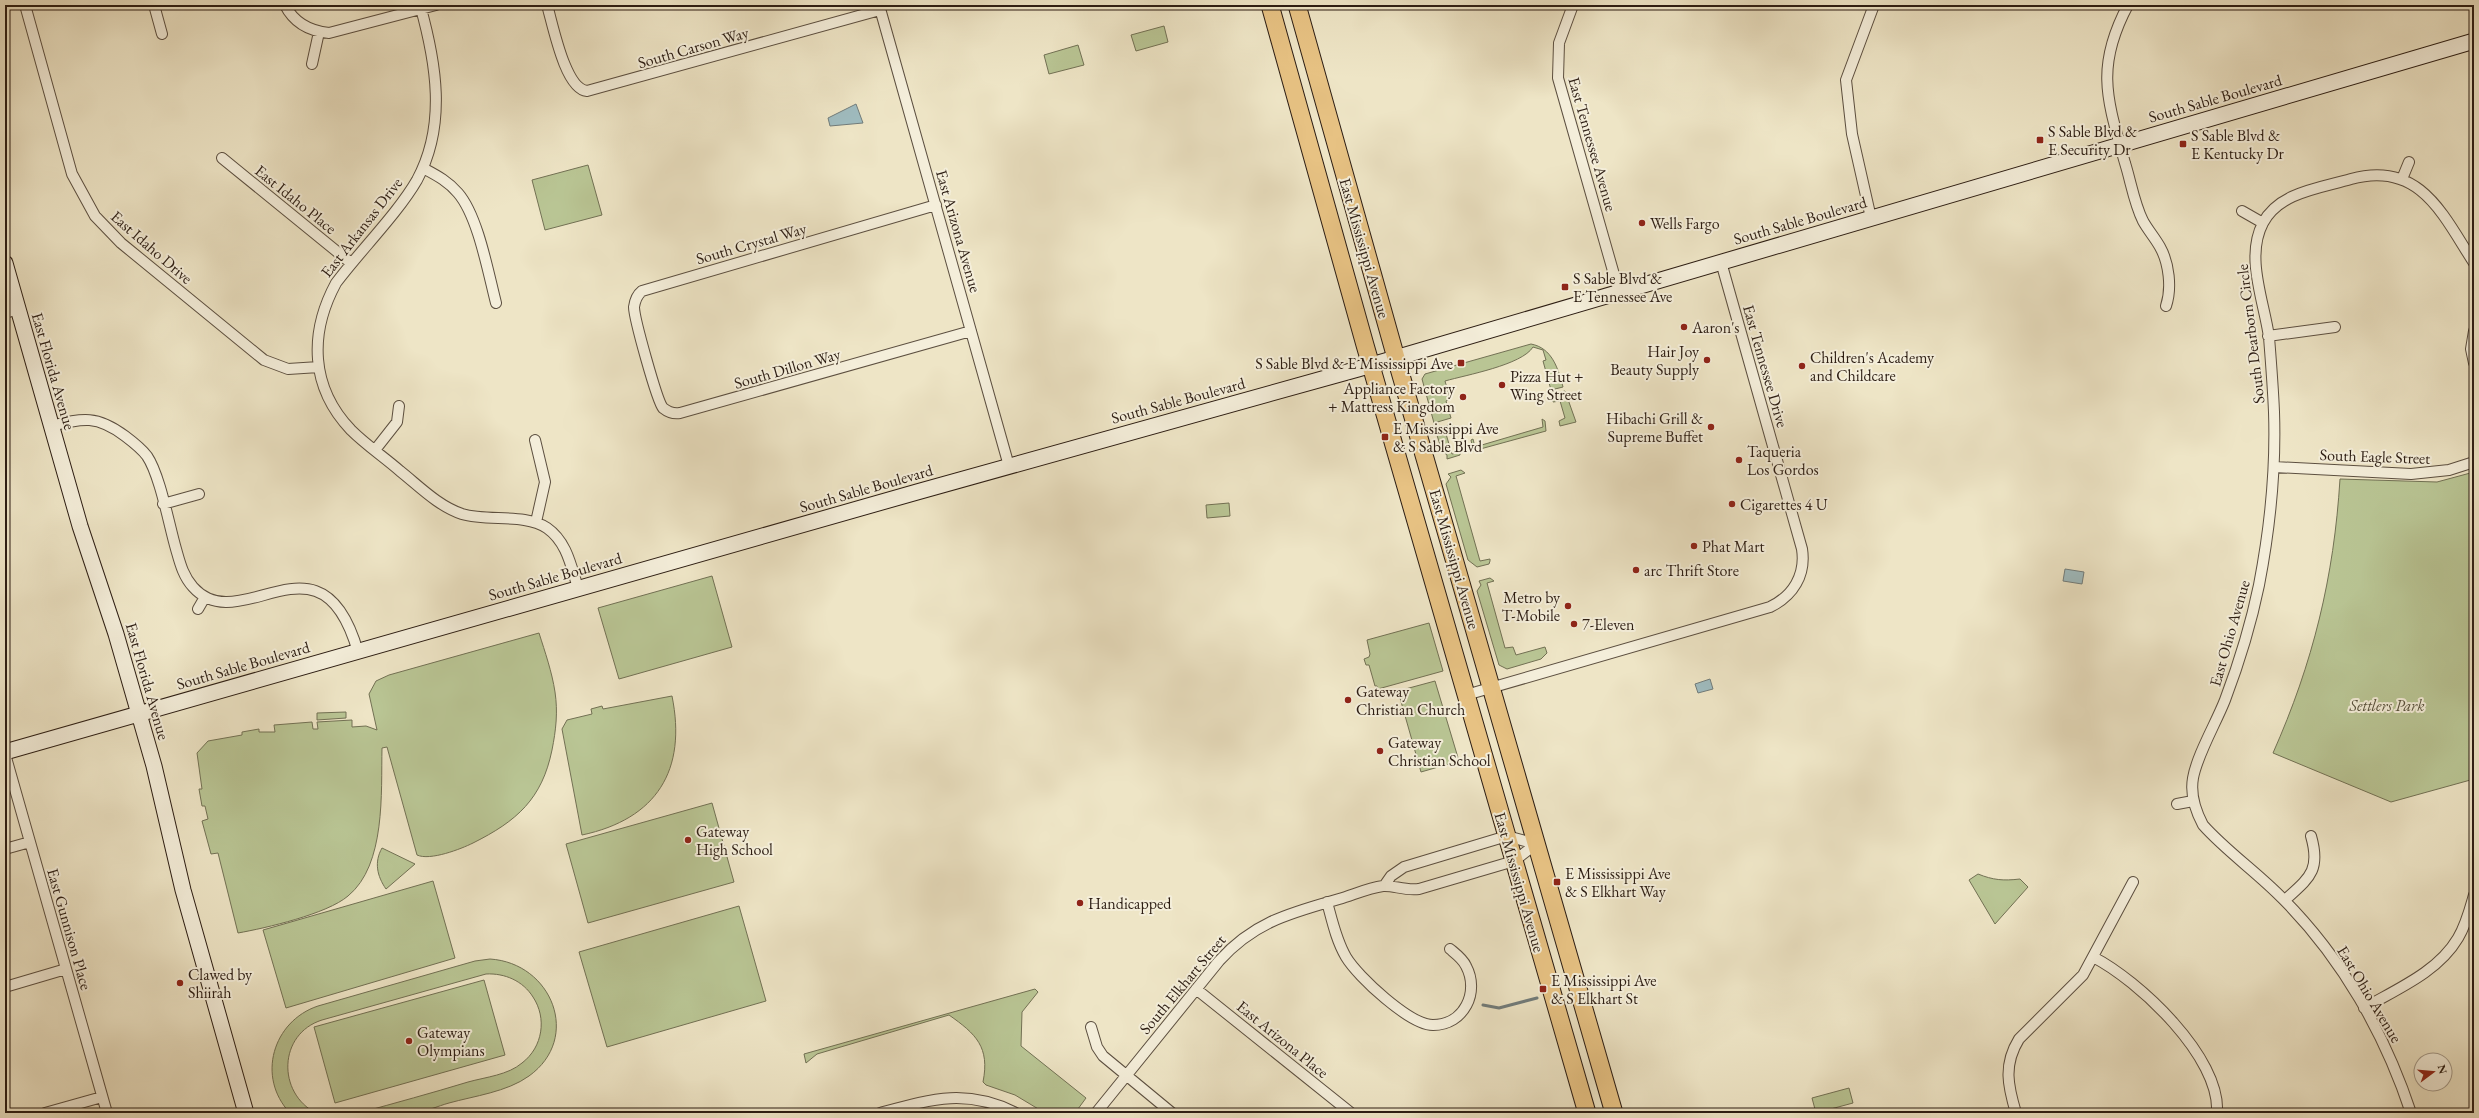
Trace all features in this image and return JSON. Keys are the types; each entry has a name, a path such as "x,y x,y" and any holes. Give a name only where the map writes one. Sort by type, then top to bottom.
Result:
{"main road":[{"name":"East Mississippi Avenue","path":"1270,5 1371,366 1587,1113"},
{"name":"East Mississippi Avenue","path":"1297,5 1396,358 1614,1113"}],"street":[{"name":"East Idaho Drive","path":"25,5 72,174 95,216 121,243 264,360 288,369 318,367"},
{"path":"154,5 162,34"},
{"path":"285,5 295,20 303,26 319,32 339,32 420,7 436,5"},
{"name":"South Carson Way","path":"547,5 572,82 581,90 587,91 879,7"},
{"name":"East Tennessee Avenue","path":"1573,5 1564,25 1559,43 1558,78 1619,292"},
{"path":"1871,218 1852,134 1846,80 1874,5"},
{"path":"2128,5 2113,37 2106,66 2109,104 2140,213 2163,255 2169,287 2166,306"},
{"name":"East Arkansas Drive","path":"420,7 429,40 436,89 436,116 433,138 423,168 404,197 336,283 323,310 317,347 318,367 330,402 352,431 433,498 460,513 487,519 536,522 553,533 562,542 578,588"},
{"name":"East Arizona Avenue","path":"879,7 1009,466"},
{"path":"312,64 319,32"},
{"name":"South Sable Boulevard","path":"5,753 578,588 1009,466 1371,366 2474,41"},
{"name":"East Idaho Place","path":"222,158 351,263"},
{"path":"2402,179 2409,162"},
{"path":"423,168 450,184 465,202 473,220 496,303"},
{"name":"South Dearborn Circle","path":"2274,467 2274,415 2268,336 2255,257 2258,235 2263,223 2276,206 2299,194 2365,176 2391,176 2402,179 2417,186 2436,205 2474,263"},
{"name":"South Crystal Way","path":"646,356 634,310 637,296 642,291 936,205"},
{"path":"2242,211 2263,223"},
{"name":"East Tennessee Drive","path":"1492,687 1770,607 1787,596 1796,586 1802,570 1803,557 1800,539 1721,262"},
{"name":"East Florida Avenue","path":"5,263 12,311 51,426 88,554 116,634 160,789 183,890 246,1113"},
{"path":"2268,336 2335,327"},
{"name":"South Dillon Way","path":"646,356 661,405 669,412 680,413 971,331"},
{"path":"2474,331 2472,349 2474,363"},
{"path":"376,450 397,422 399,406"},
{"path":"51,426 88,419 104,422 135,443 148,457 183,572 194,589 204,597 224,603 237,602 292,587 318,593 335,605 346,618 358,652"},
{"path":"535,440 545,482 536,522"},
{"name":"South Eagle Street","path":"2274,467 2411,474 2449,470 2474,462"},
{"name":"East Ohio Avenue","path":"2274,467 2266,546 2250,623 2225,699 2195,768 2192,790 2193,801 2203,825 2211,834 2245,862 2285,900 2324,947 2364,1008 2393,1061 2412,1113"},
{"path":"163,504 199,494"},
{"path":"198,609 204,597"},
{"path":"1466,695 1492,687"},
{"name":"East Gunnison Place","path":"5,753 107,1113"},
{"path":"2177,804 2193,801"},
{"path":"1384,886 1392,876 1404,867 1507,836 1536,844"},
{"path":"2285,900 2306,881 2315,866 2316,856 2311,836"},
{"path":"5,849 30,842"},
{"path":"1514,861 1536,844"},
{"name":"South Elkhart Street","path":"1096,1113 1196,989 1233,946 1258,927 1285,914 1384,886 1403,890 1419,889 1514,861"},
{"path":"2016,1113 2008,1086 2007,1072 2013,1049 2019,1039 2083,975 2133,882"},
{"path":"2364,1008 2423,974 2450,951 2465,924 2474,895"},
{"path":"1327,902 1338,938 1351,964 1368,983 1413,1019 1422,1024 1442,1025 1451,1021 1460,1016 1470,1001 1472,991 1471,977 1466,965 1450,949"},
{"path":"2093,957 2114,968 2182,1031 2203,1062 2216,1098 2217,1113"},
{"path":"5,987 66,969"},
{"name":"East Arizona Place","path":"1196,989 1351,1113"},
{"path":"1091,1027 1100,1054 1172,1113"},
{"path":"45,1113 102,1097"},
{"path":"880,1113 928,1100 950,1097 990,1103 1016,1113"}],"green space":[{"path":"1164,26 1168,42 1136,51 1131,35"},
{"path":"1078,45 1084,65 1049,74 1044,55"},
{"path":"588,165 602,215 545,230 532,180"},
{"path":"1531,344 1538,346 1549,354 1559,373 1563,387 1551,390 1543,361 1546,360 1543,350 1533,347 1518,359 1506,364 1445,381 1450,399 1446,401 1451,418 1434,423 1422,379 1425,374"},
{"path":"1565,391 1576,422 1560,426 1559,421 1565,418 1560,401 1553,402 1552,400 1555,399 1553,394"},
{"path":"1542,419 1545,421 1546,431 1473,451 1471,440 1473,439 1475,447 1543,427"},
{"path":"1452,424 1454,430 1446,434 1452,454 1460,452 1460,455 1447,459 1447,455 1442,451 1435,429"},
{"path":"1461,470 1465,473 1456,476 1480,561 1490,559 1489,564 1477,567 1468,560 1446,484 1451,477 1448,474"},
{"name":"Settlers Park","path":"2474,472 2474,779 2391,802 2273,753 2300,686 2319,619 2333,550 2340,479 2437,482"},
{"path":"1229,503 1230,516 1207,518 1206,505"},
{"path":"712,576 732,647 619,679 598,608"},
{"path":"1490,578 1494,581 1487,583 1505,648 1513,647 1516,655 1545,647 1547,653 1541,659 1507,669 1499,665 1477,591 1481,585 1479,581"},
{"path":"1429,623 1443,671 1378,689 1377,686 1375,686 1369,665 1366,665 1364,659 1369,657 1370,654 1367,640"},
{"path":"539,633 554,685 556,699 556,721 552,750 548,767 542,782 525,807 515,817 489,835 453,851 430,856 417,855 387,747 382,748 382,785 379,827 369,866 360,883 348,896 326,909 280,924 238,933 218,853 211,854 202,821 208,819 205,806 202,806 199,789 202,789 197,753 208,741 242,735 242,732 259,729 259,732 275,732 274,725 312,722 313,729 318,729 317,722 352,720 352,727 366,726 377,730 369,694 376,681 389,675"},
{"path":"1435,681 1459,761 1421,772 1398,691"},
{"path":"672,696 676,723 675,747 670,768 661,787 647,804 630,817 608,827 582,835 562,729 567,720 592,714 591,709 602,706 603,709"},
{"path":"346,712 346,718 317,720 317,713"},
{"path":"712,803 734,882 588,923 566,844"},
{"path":"382,848 415,864 386,889 380,879 377,864"},
{"path":"1978,874 1998,880 2020,879 2028,887 1995,924 1969,880"},
{"path":"433,881 455,958 286,1008 263,930"},
{"path":"739,906 766,1001 607,1047 579,952"},
{"path":"490,959 512,964 530,974 544,988 553,1005 556,1023 554,1042 545,1060 529,1076 501,1090 418,1112 400,1114 359,1113 504,1073 522,1063 529,1056 535,1049 541,1032 540,1014 533,997 519,982 513,979 500,975 486,974 322,1020 308,1027 297,1038 290,1050 288,1064 289,1078 294,1092 303,1104 316,1113 290,1113 280,1099 274,1083 272,1067 274,1052 280,1037 290,1024 302,1013 318,1006 475,961"},
{"name":"Gateway Olympians","path":"484,980 505,1055 335,1103 314,1027"},
{"path":"1035,989 1038,992 1022,1012 1021,1046 1086,1098 1075,1113 1045,1113 1015,1095 986,1085 983,1082 985,1070 984,1059 979,1042 967,1029 949,1015 817,1054 806,1063 804,1054"},
{"path":"1849,1088 1853,1103 1816,1113 1812,1098"}],"water":[{"path":"856,104 863,123 830,126 828,118"},
{"path":"2065,569 2084,572 2082,584 2063,581"},
{"path":"1710,679 1713,689 1698,693 1695,684"}],"waterway":[{"path":"1483,1005 1499,1008 1537,998"}],"place":[{"name":"S Sable Blvd & E Security Dr","path":"2040,140"},
{"name":"S Sable Blvd & E Kentucky Dr","path":"2183,144"},
{"name":"Wells Fargo","path":"1642,223"},
{"name":"S Sable Blvd & E Tennessee Ave","path":"1565,287"},
{"name":"Aaron's","path":"1684,327"},
{"name":"Hair Joy Beauty Supply","path":"1707,360"},
{"name":"S Sable Blvd & E Mississippi Ave","path":"1461,363"},
{"name":"Children's Academy and Childcare","path":"1802,366"},
{"name":"Pizza Hut + Wing Street","path":"1502,385"},
{"name":"Appliance Factory + Mattress Kingdom","path":"1463,397"},
{"name":"Hibachi Grill & Supreme Buffet","path":"1711,427"},
{"name":"E Mississippi Ave & S Sable Blvd","path":"1385,437"},
{"name":"Taqueria Los Gordos","path":"1739,460"},
{"name":"Cigarettes 4 U","path":"1732,504"},
{"name":"Phat Mart","path":"1694,546"},
{"name":"arc Thrift Store","path":"1636,570"},
{"name":"Metro by T-Mobile","path":"1568,606"},
{"name":"7-Eleven","path":"1574,624"},
{"name":"Gateway Christian Church","path":"1348,700"},
{"name":"Gateway Christian School","path":"1380,751"},
{"name":"Gateway High School","path":"688,840"},
{"name":"E Mississippi Ave & S Elkhart Way","path":"1557,882"},
{"name":"Handicapped","path":"1080,903"},
{"name":"Clawed by Shiirah","path":"180,983"},
{"name":"E Mississippi Ave & S Elkhart St","path":"1543,989"},
{"name":"Gateway Olympians","path":"409,1041"}]}
